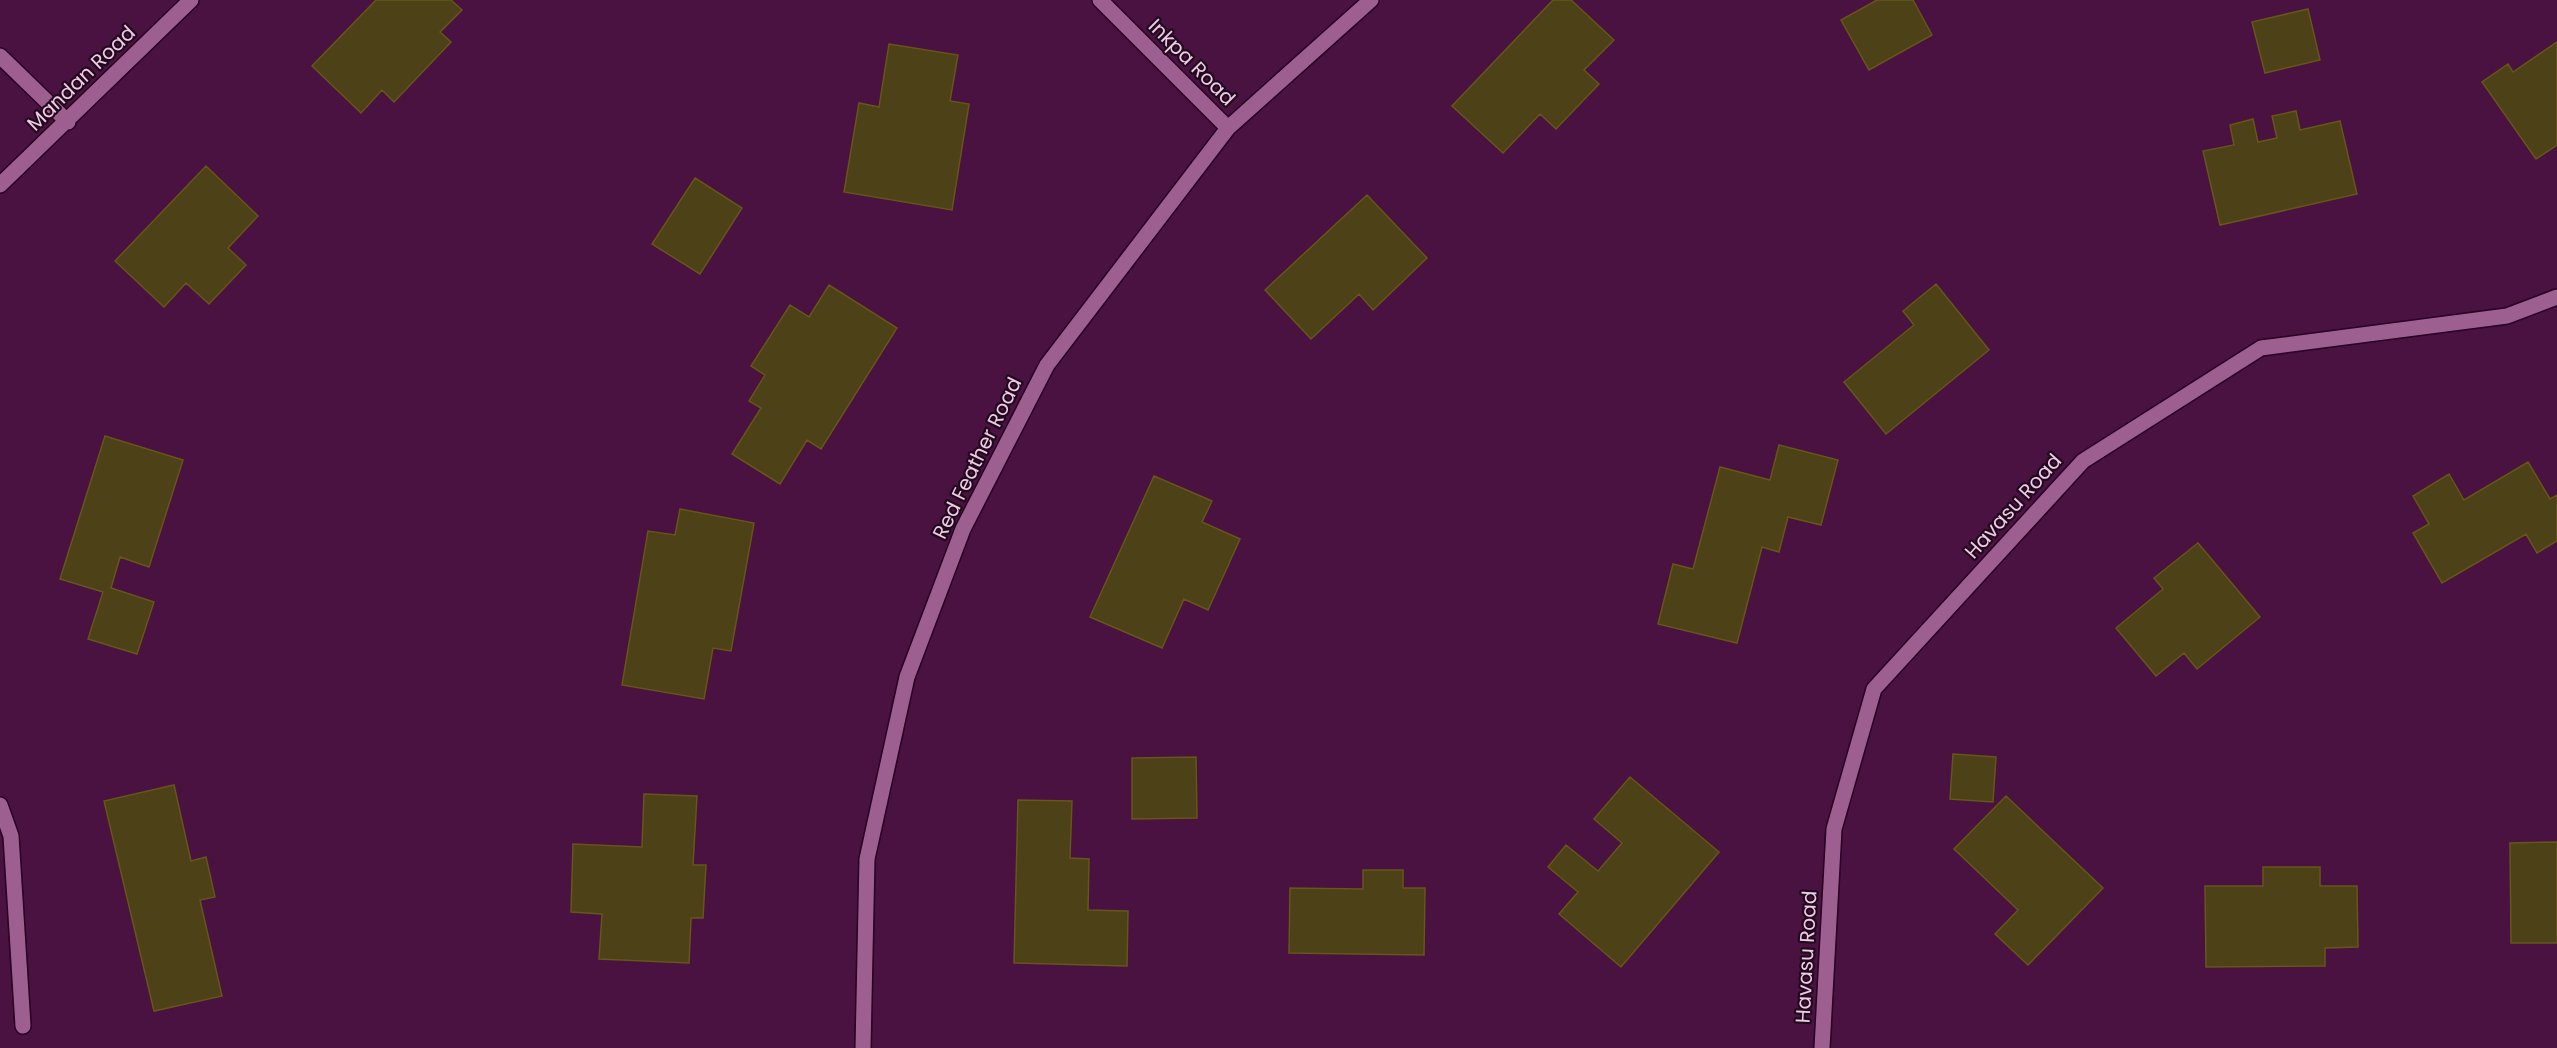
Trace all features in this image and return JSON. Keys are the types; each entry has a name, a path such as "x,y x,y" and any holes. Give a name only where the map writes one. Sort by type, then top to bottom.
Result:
{"street":[{"name":"Mandan Road","path":"0,185 68,122 191,0"},
{"name":"Inkpa Road","path":"1100,0 1228,128"},
{"name":"Red Feather Road","path":"863,1048 867,859 907,676 963,529 1047,365 1228,128 1371,0"},
{"path":"0,56 68,122"},
{"name":"Havasu Road","path":"1822,1048 1834,829 1874,689 2083,461 2261,348 2507,316 2557,297"},
{"path":"0,806 11,836 23,1026"}],"building":[{"path":"376,0 451,0 462,10 440,32 451,42 394,102 382,90 361,113 312,66"},
{"path":"1553,0 1571,0 1614,40 1584,70 1599,84 1556,129 1540,114 1503,153 1452,106"},
{"path":"1877,0 1913,0 1932,35 1869,70 1841,20"},
{"path":"2308,9 2320,60 2265,73 2252,22"},
{"path":"2557,42 2557,145 2536,159 2482,82 2508,64 2513,72"},
{"path":"889,44 958,55 950,101 969,104 952,210 844,192 859,103 879,107"},
{"path":"2296,111 2300,130 2340,121 2357,194 2220,225 2203,151 2234,145 2230,125 2253,119 2258,142 2277,138 2272,116"},
{"path":"206,166 258,216 228,248 246,265 209,304 186,283 164,307 115,261"},
{"path":"695,178 742,208 700,274 652,244"},
{"path":"1367,195 1427,258 1373,310 1359,294 1311,339 1265,290"},
{"path":"1936,284 1989,350 1886,434 1844,382 1914,325 1903,311"},
{"path":"829,285 897,328 821,449 807,440 780,484 732,454 761,408 749,401 765,375 751,366 790,305 809,317"},
{"path":"105,436 183,460 149,567 120,557 111,588 154,602 137,654 88,639 103,592 60,579"},
{"path":"1779,445 1838,460 1821,525 1788,517 1779,552 1762,547 1737,643 1658,624 1673,564 1693,569 1720,467 1770,480"},
{"path":"2528,462 2550,499 2557,495 2557,541 2537,553 2526,534 2442,583 2413,533 2429,524 2413,496 2449,474 2464,500"},
{"path":"1154,476 1212,501 1202,522 1240,539 1208,610 1184,599 1162,648 1090,617"},
{"path":"680,509 754,523 731,651 713,648 704,699 622,685 648,531 675,535"},
{"path":"2198,543 2260,617 2197,669 2184,653 2156,676 2116,628 2163,589 2154,578"},
{"path":"1953,754 1996,757 1993,802 1950,799"},
{"path":"1196,757 1197,818 1132,819 1132,758"},
{"path":"1630,777 1719,852 1621,967 1559,914 1578,892 1548,867 1566,845 1598,871 1622,843 1594,819"},
{"path":"174,785 191,861 206,857 215,897 200,900 222,996 154,1011 104,801"},
{"path":"644,794 697,796 693,865 706,865 703,918 691,918 689,963 599,959 602,914 571,912 573,844 642,847"},
{"path":"2006,796 2103,888 2028,965 1995,934 2018,910 1954,849"},
{"path":"1018,800 1072,801 1070,858 1089,859 1088,910 1128,911 1127,966 1014,963"},
{"path":"2557,842 2557,943 2511,943 2510,843"},
{"path":"2263,867 2320,867 2320,886 2357,886 2358,947 2325,948 2325,966 2206,967 2205,886 2263,886"},
{"path":"1363,870 1403,870 1403,888 1425,888 1424,955 1289,953 1290,888 1363,889"}]}
